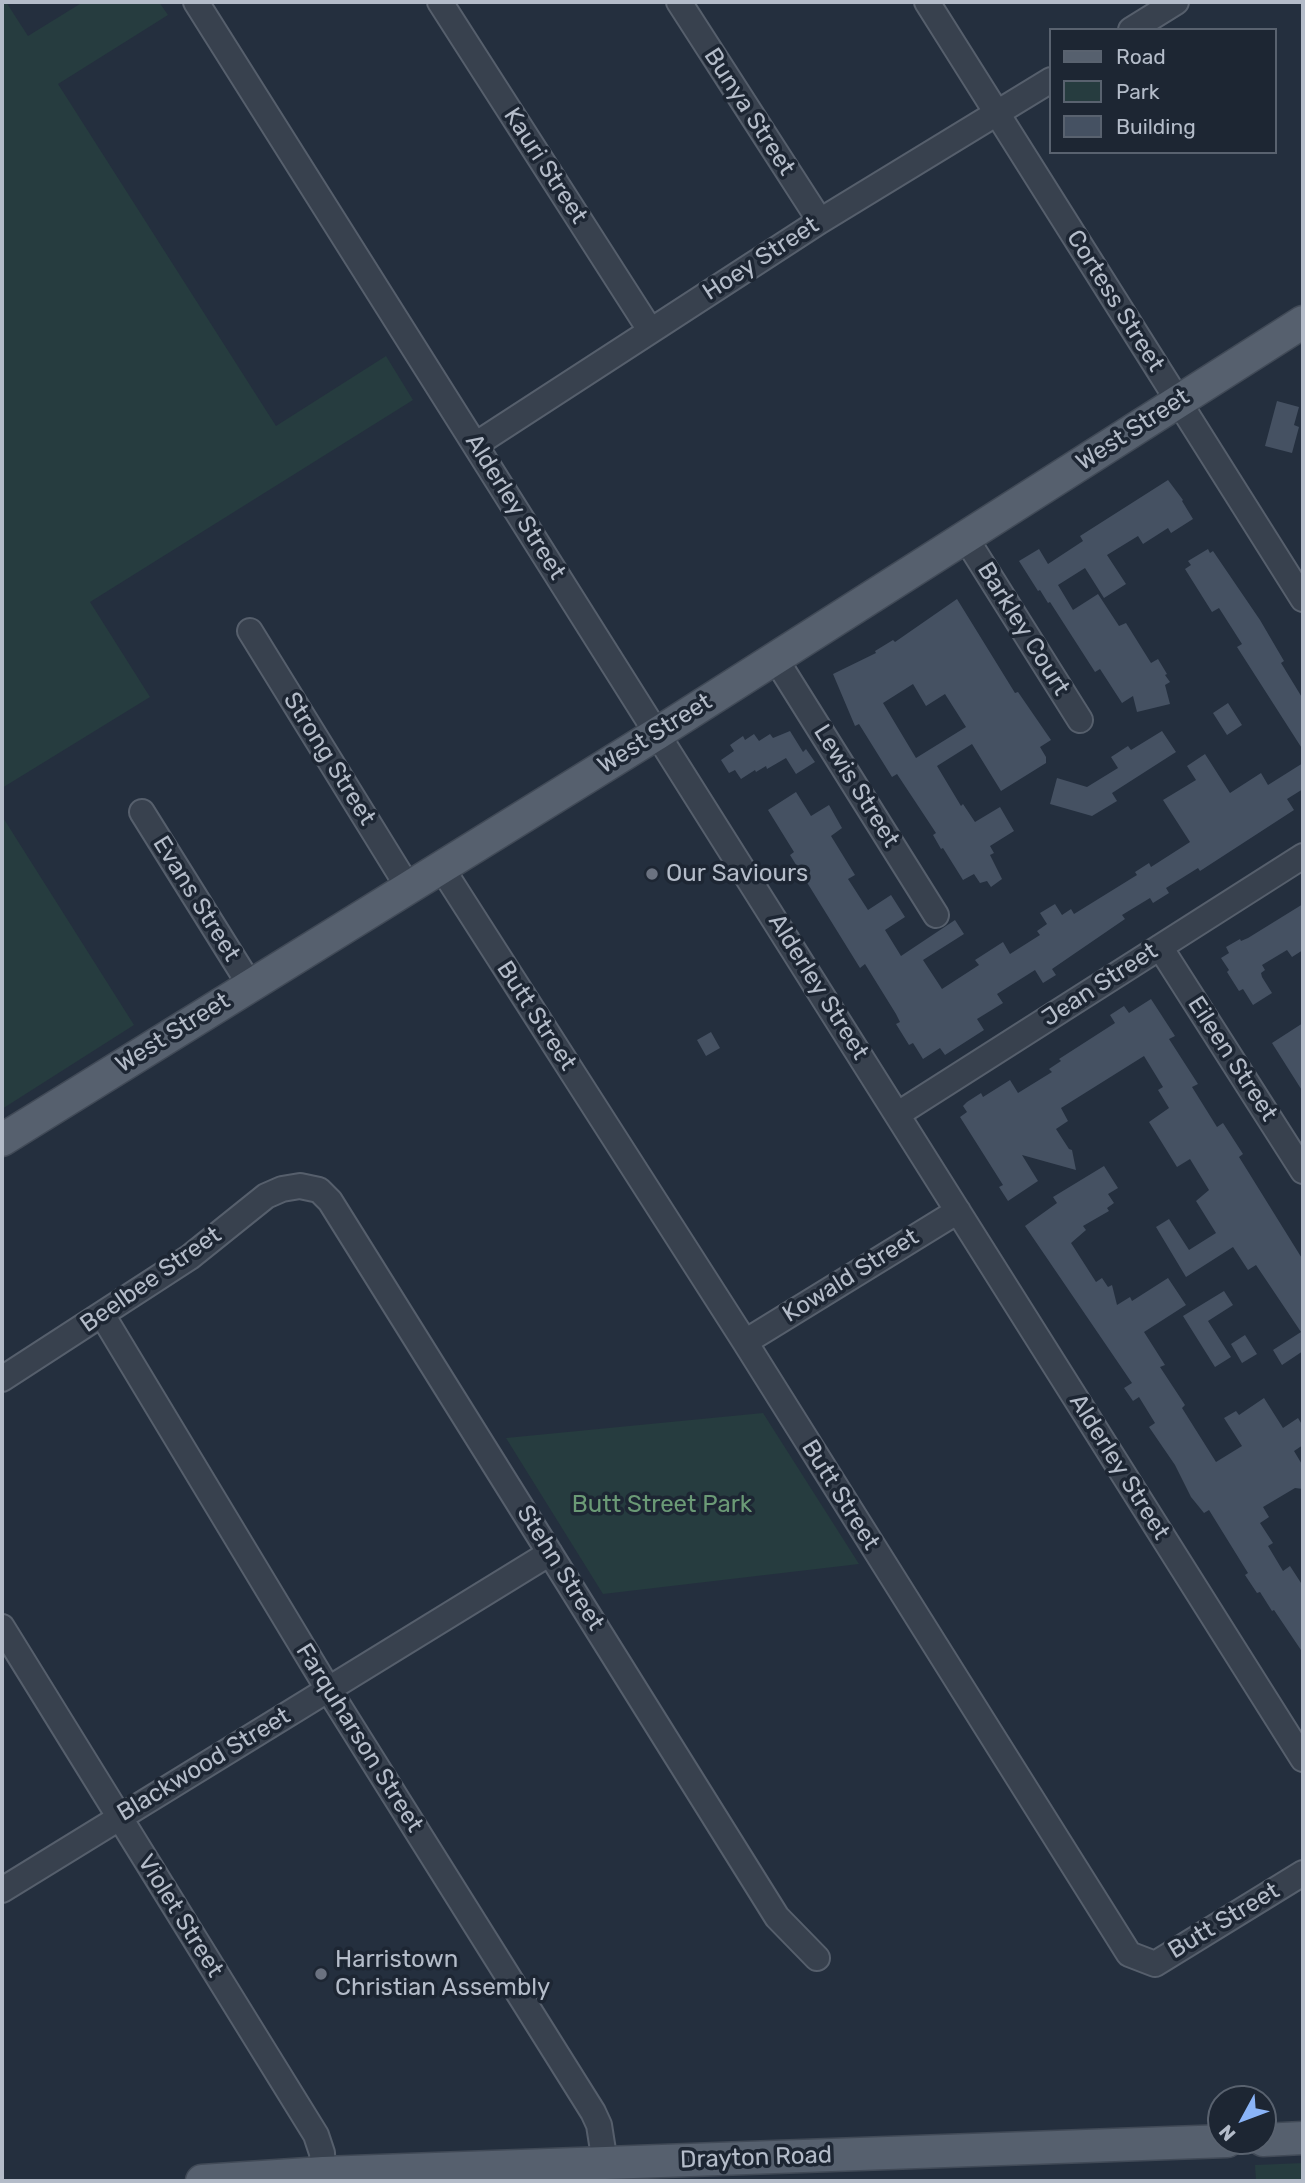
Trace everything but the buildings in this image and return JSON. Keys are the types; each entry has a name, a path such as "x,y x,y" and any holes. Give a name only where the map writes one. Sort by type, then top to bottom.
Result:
{"main road":[{"name":"West Street","path":"2,1140 657,733 1303,322"},
{"path":"1277,2139 1303,2138"},
{"name":"Drayton Road","path":"202,2181 323,2173 1207,2142"}],"street":[{"name":"Kauri Street","path":"440,2 650,330"},
{"name":"Bunya Street","path":"679,2 820,221"},
{"name":"Cortess Street","path":"927,2 1303,599"},
{"path":"1134,28 1176,2"},
{"name":"Alderley Street","path":"206,5 475,444 1303,1759"},
{"name":"Hoey Street","path":"475,444 820,221 1050,81"},
{"name":"Barkley Court","path":"965,537 1080,720"},
{"name":"Strong Street","path":"250,631 408,887"},
{"name":"Lewis Street","path":"775,658 936,915"},
{"name":"Evans Street","path":"142,812 250,985"},
{"name":"Jean Street","path":"898,1114 1303,856"},
{"name":"Butt Street","path":"441,867 745,1342 1129,1954 1154,1964 1303,1873"},
{"name":"Eileen Street","path":"1160,947 1303,1171"},
{"name":"Beelbee Street","path":"2,1379 103,1316 190,1257 266,1196 282,1189 300,1186"},
{"name":"Stehn Street","path":"300,1186 319,1190 330,1202 777,1917 817,1958"},
{"name":"Kowald Street","path":"745,1342 958,1211"},
{"name":"Farquharson Street","path":"103,1316 328,1689 593,2112 599,2125 605,2163"},
{"name":"Blackwood Street","path":"2,1890 550,1553"},
{"name":"Violet Street","path":"2,1627 316,2135 322,2153 323,2173"}],"green space":[{"path":"2,2 6,2 28,36 83,2 159,2 168,15 58,84 276,426 386,356 413,400 90,602 150,697 2,788"},
{"path":"2,816 134,1025 2,1109"},
{"name":"Butt Street Park","path":"763,1413 859,1564 603,1594 506,1438"},
{"path":"1303,2163 1303,2181 1256,2181 1255,2165"}],"place":[{"name":"Our Saviours","path":"652,874"},
{"name":"Harristown Christian Assembly","path":"321,1974"}]}
